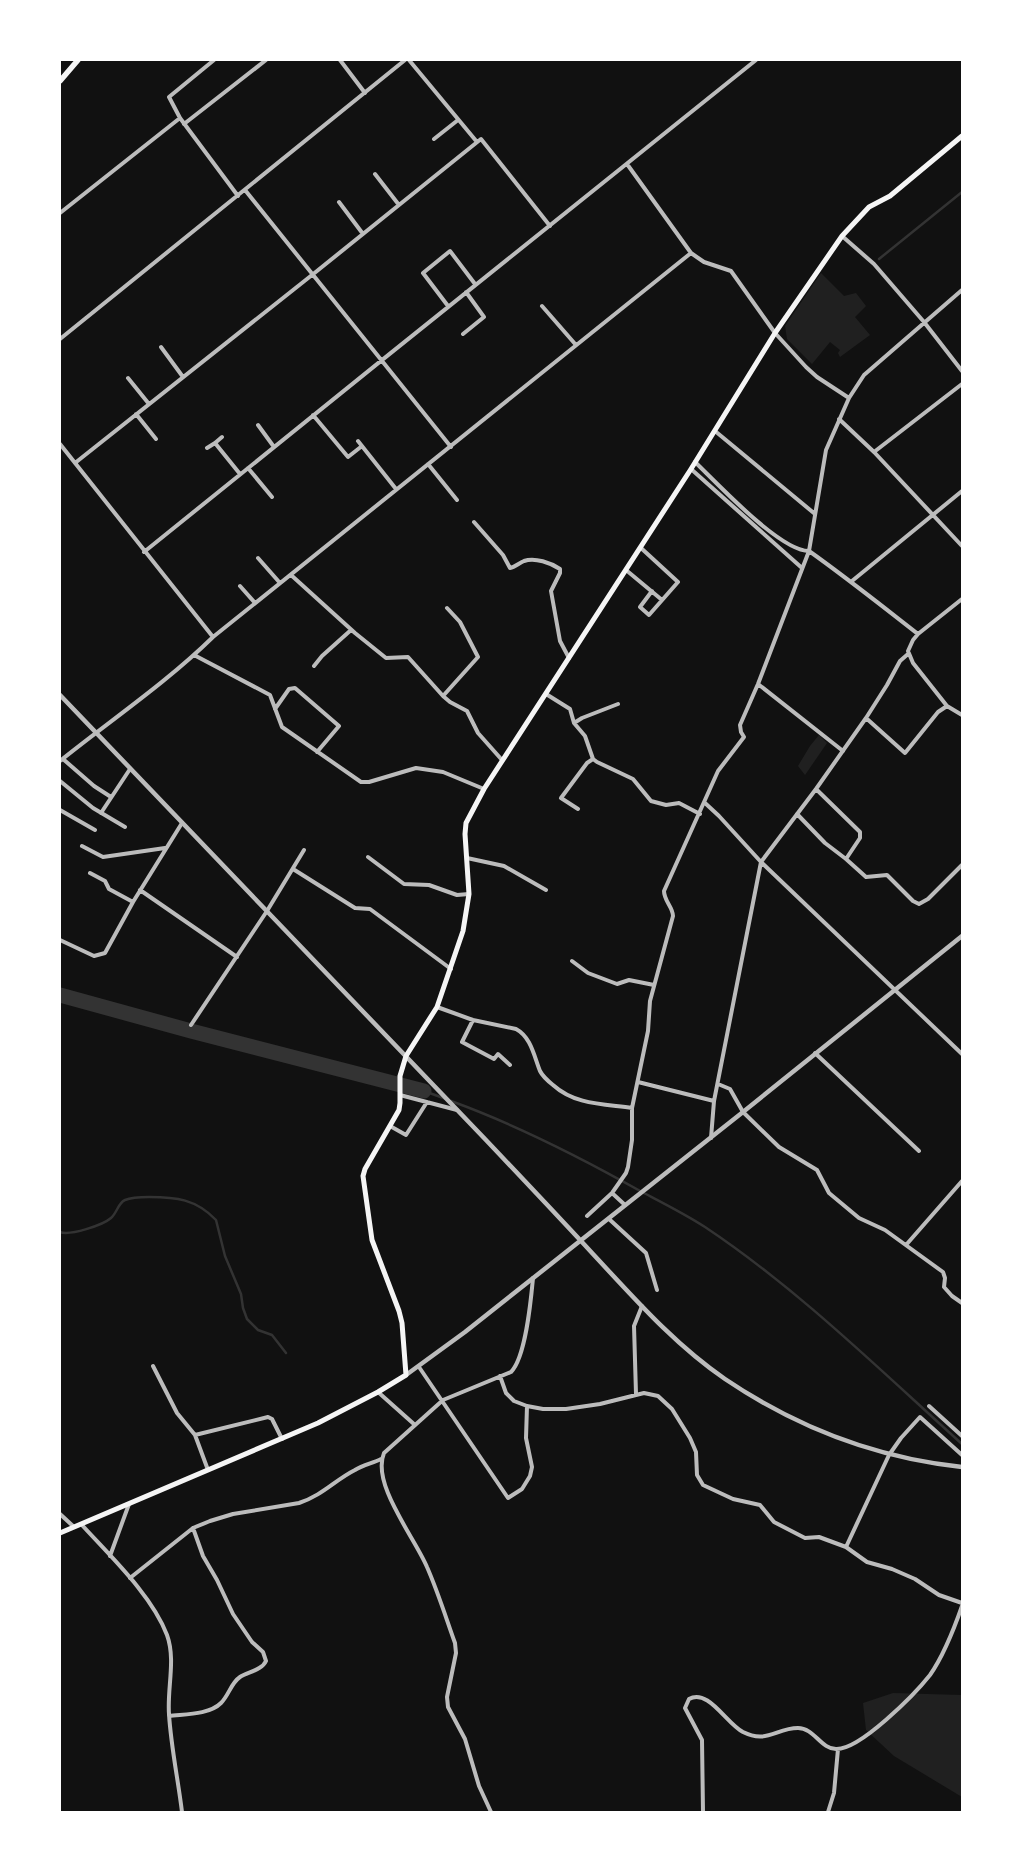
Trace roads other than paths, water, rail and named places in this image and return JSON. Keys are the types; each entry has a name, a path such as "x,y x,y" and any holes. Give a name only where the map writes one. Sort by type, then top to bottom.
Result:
{"highway":[{"path":"60,81 78,60"}],"main road":[{"path":"60,1533 318,1423 378,1392 406,1375 402,1323 374,1248 363,1183 365,1169 399,1110 401,1068 406,1056 437,1008 463,931 469,894 466,823 502,760 696,462 776,333 842,236 869,207 890,196 962,136"}],"street":[{"path":"214,60 169,97 184,124 238,196"},
{"path":"184,124 266,60"},
{"path":"340,60 364,93"},
{"path":"60,339 405,60"},
{"path":"409,60 477,142"},
{"path":"144,552 381,359 756,60"},
{"path":"60,213 180,118"},
{"path":"434,139 458,120"},
{"path":"75,463 481,139 550,226"},
{"path":"627,164 691,253 704,262 731,271 776,333 817,377 849,398"},
{"path":"375,174 399,205"},
{"path":"245,190 451,446"},
{"path":"339,202 363,234"},
{"path":"842,236 874,264 924,322 962,372"},
{"path":"448,306 423,273 450,251 475,284"},
{"path":"111,797 62,760 95,732 174,673 213,637 691,253"},
{"path":"587,1216 612,1193 628,1167 632,1140 632,1108 648,1030 650,1001 674,916 665,898 664,891 718,771 744,737 740,725 758,684 809,551 826,450 849,398 864,375 962,290"},
{"path":"463,334 484,317 466,292"},
{"path":"542,306 576,345"},
{"path":"161,347 184,377"},
{"path":"128,378 149,404"},
{"path":"874,452 962,384"},
{"path":"136,414 156,439"},
{"path":"313,415 348,457 362,446"},
{"path":"839,420 874,452 962,546"},
{"path":"258,425 274,446"},
{"path":"715,431 815,514"},
{"path":"207,448 222,437"},
{"path":"358,441 396,489"},
{"path":"215,443 240,474"},
{"path":"60,444 213,637"},
{"path":"696,462 770,531 801,551 809,551 918,634"},
{"path":"428,464 457,500"},
{"path":"248,468 272,497"},
{"path":"691,469 802,568"},
{"path":"852,582 962,491"},
{"path":"474,522 503,555 510,568 524,561 534,560 560,569 551,591 560,641 569,658"},
{"path":"640,548 678,582 649,615 640,607 652,591"},
{"path":"258,558 280,583"},
{"path":"626,570 662,600"},
{"path":"291,575 351,630 386,658 408,657 443,696 467,711 478,733 502,760"},
{"path":"240,586 255,603"},
{"path":"962,599 918,634 909,648 908,654 947,706 962,715"},
{"path":"443,696 478,657 460,622 447,608"},
{"path":"314,666 322,656 351,630"},
{"path":"711,1138 714,1101 761,862 843,751 887,685 900,661 908,654"},
{"path":"194,655 270,695 282,727 361,782 369,782 416,768 443,772 484,789"},
{"path":"758,684 843,751"},
{"path":"275,709 290,689 295,688 339,726 317,752"},
{"path":"546,694 567,706 572,712 574,723 584,736 593,759 633,779 651,801 666,805 678,803 700,814"},
{"path":"60,695 406,1056 642,1306 674,1338 702,1362 746,1393 811,1427 890,1455 962,1468"},
{"path":"574,723 618,704"},
{"path":"866,718 905,753 938,712 947,706"},
{"path":"578,809 561,798 587,763 593,759"},
{"path":"101,813 130,769"},
{"path":"60,781 101,813 125,827"},
{"path":"816,789 860,832 860,838 846,859"},
{"path":"705,803 761,862 962,1054"},
{"path":"60,810 95,830"},
{"path":"797,814 825,843 866,877 887,875 913,901 919,904 928,899 962,865"},
{"path":"60,940 94,956 105,953 140,890 182,823"},
{"path":"82,846 103,857 165,848"},
{"path":"191,1025 267,911 304,850"},
{"path":"368,857 404,884 429,885 457,894 469,894"},
{"path":"467,858 504,866 546,890"},
{"path":"293,869 355,908 370,909 451,969"},
{"path":"90,873 105,881 109,889 133,902"},
{"path":"140,890 236,957"},
{"path":"406,1375 465,1332 609,1219 962,936"},
{"path":"572,961 588,973 618,984 629,980 654,985"},
{"path":"437,1008 473,1020 522,1032 527,1038 544,1077 573,1099 632,1108"},
{"path":"473,1020 462,1042 494,1060 498,1054 510,1065"},
{"path":"815,1053 919,1152"},
{"path":"638,1082 714,1101"},
{"path":"718,1084 730,1089 743,1112 779,1146 817,1170 829,1193 836,1199 859,1218 885,1230 943,1272 945,1278 944,1287 962,1303"},
{"path":"400,1094 418,1101 456,1109"},
{"path":"390,1126 406,1135 427,1102"},
{"path":"906,1245 962,1181"},
{"path":"612,1193 625,1206"},
{"path":"609,1219 646,1253 657,1290"},
{"path":"491,1812 479,1786 465,1738 448,1707 447,1696 456,1654 455,1643 427,1566 398,1517 382,1471 381,1459 384,1453 443,1400 515,1368 521,1353 531,1302 533,1278"},
{"path":"636,1394 634,1326 642,1306"},
{"path":"153,1366 177,1413 195,1436 208,1470"},
{"path":"419,1367 508,1498 522,1489 530,1476 532,1467 526,1438 527,1406"},
{"path":"500,1376 510,1398 527,1406 543,1409 566,1409 600,1404 644,1393 658,1396 672,1410 694,1445 697,1475 703,1485 733,1499 760,1505 774,1522 805,1538 820,1537 846,1547 867,1562 892,1569 915,1579 939,1595 962,1605 952,1634 930,1674 896,1711 849,1747 838,1749 826,1746 804,1728 796,1728 769,1736 749,1734 733,1724 705,1698 692,1696 686,1702 685,1708 702,1740 703,1812"},
{"path":"378,1392 416,1425"},
{"path":"929,1406 962,1436"},
{"path":"195,1436 268,1417 272,1419 282,1439"},
{"path":"846,1547 890,1455 901,1438 920,1417 962,1455"},
{"path":"958,1432 962,1427"},
{"path":"130,1578 193,1528 233,1514 310,1499 354,1470 381,1459"},
{"path":"110,1556 129,1504"},
{"path":"60,1514 74,1527"},
{"path":"81,1524 130,1578 156,1613 170,1645 169,1716 182,1812"},
{"path":"169,1716 204,1711 216,1707 221,1703 238,1678 263,1666 266,1661 263,1652 252,1642 233,1614 203,1556 193,1528"},
{"path":"828,1812 834,1793 838,1749"}],"waterway":[{"path":"879,259 962,192"},
{"path":"60,995 424,1091"},
{"path":"424,1091 446,1099"},
{"path":"451,1101 500,1120 548,1142 705,1227 805,1303 962,1444"},
{"path":"60,1232 78,1231 101,1224 113,1216 123,1201 128,1199 159,1197 193,1203 216,1220 225,1256 241,1294 247,1319 258,1330 272,1335 286,1353"}]}
